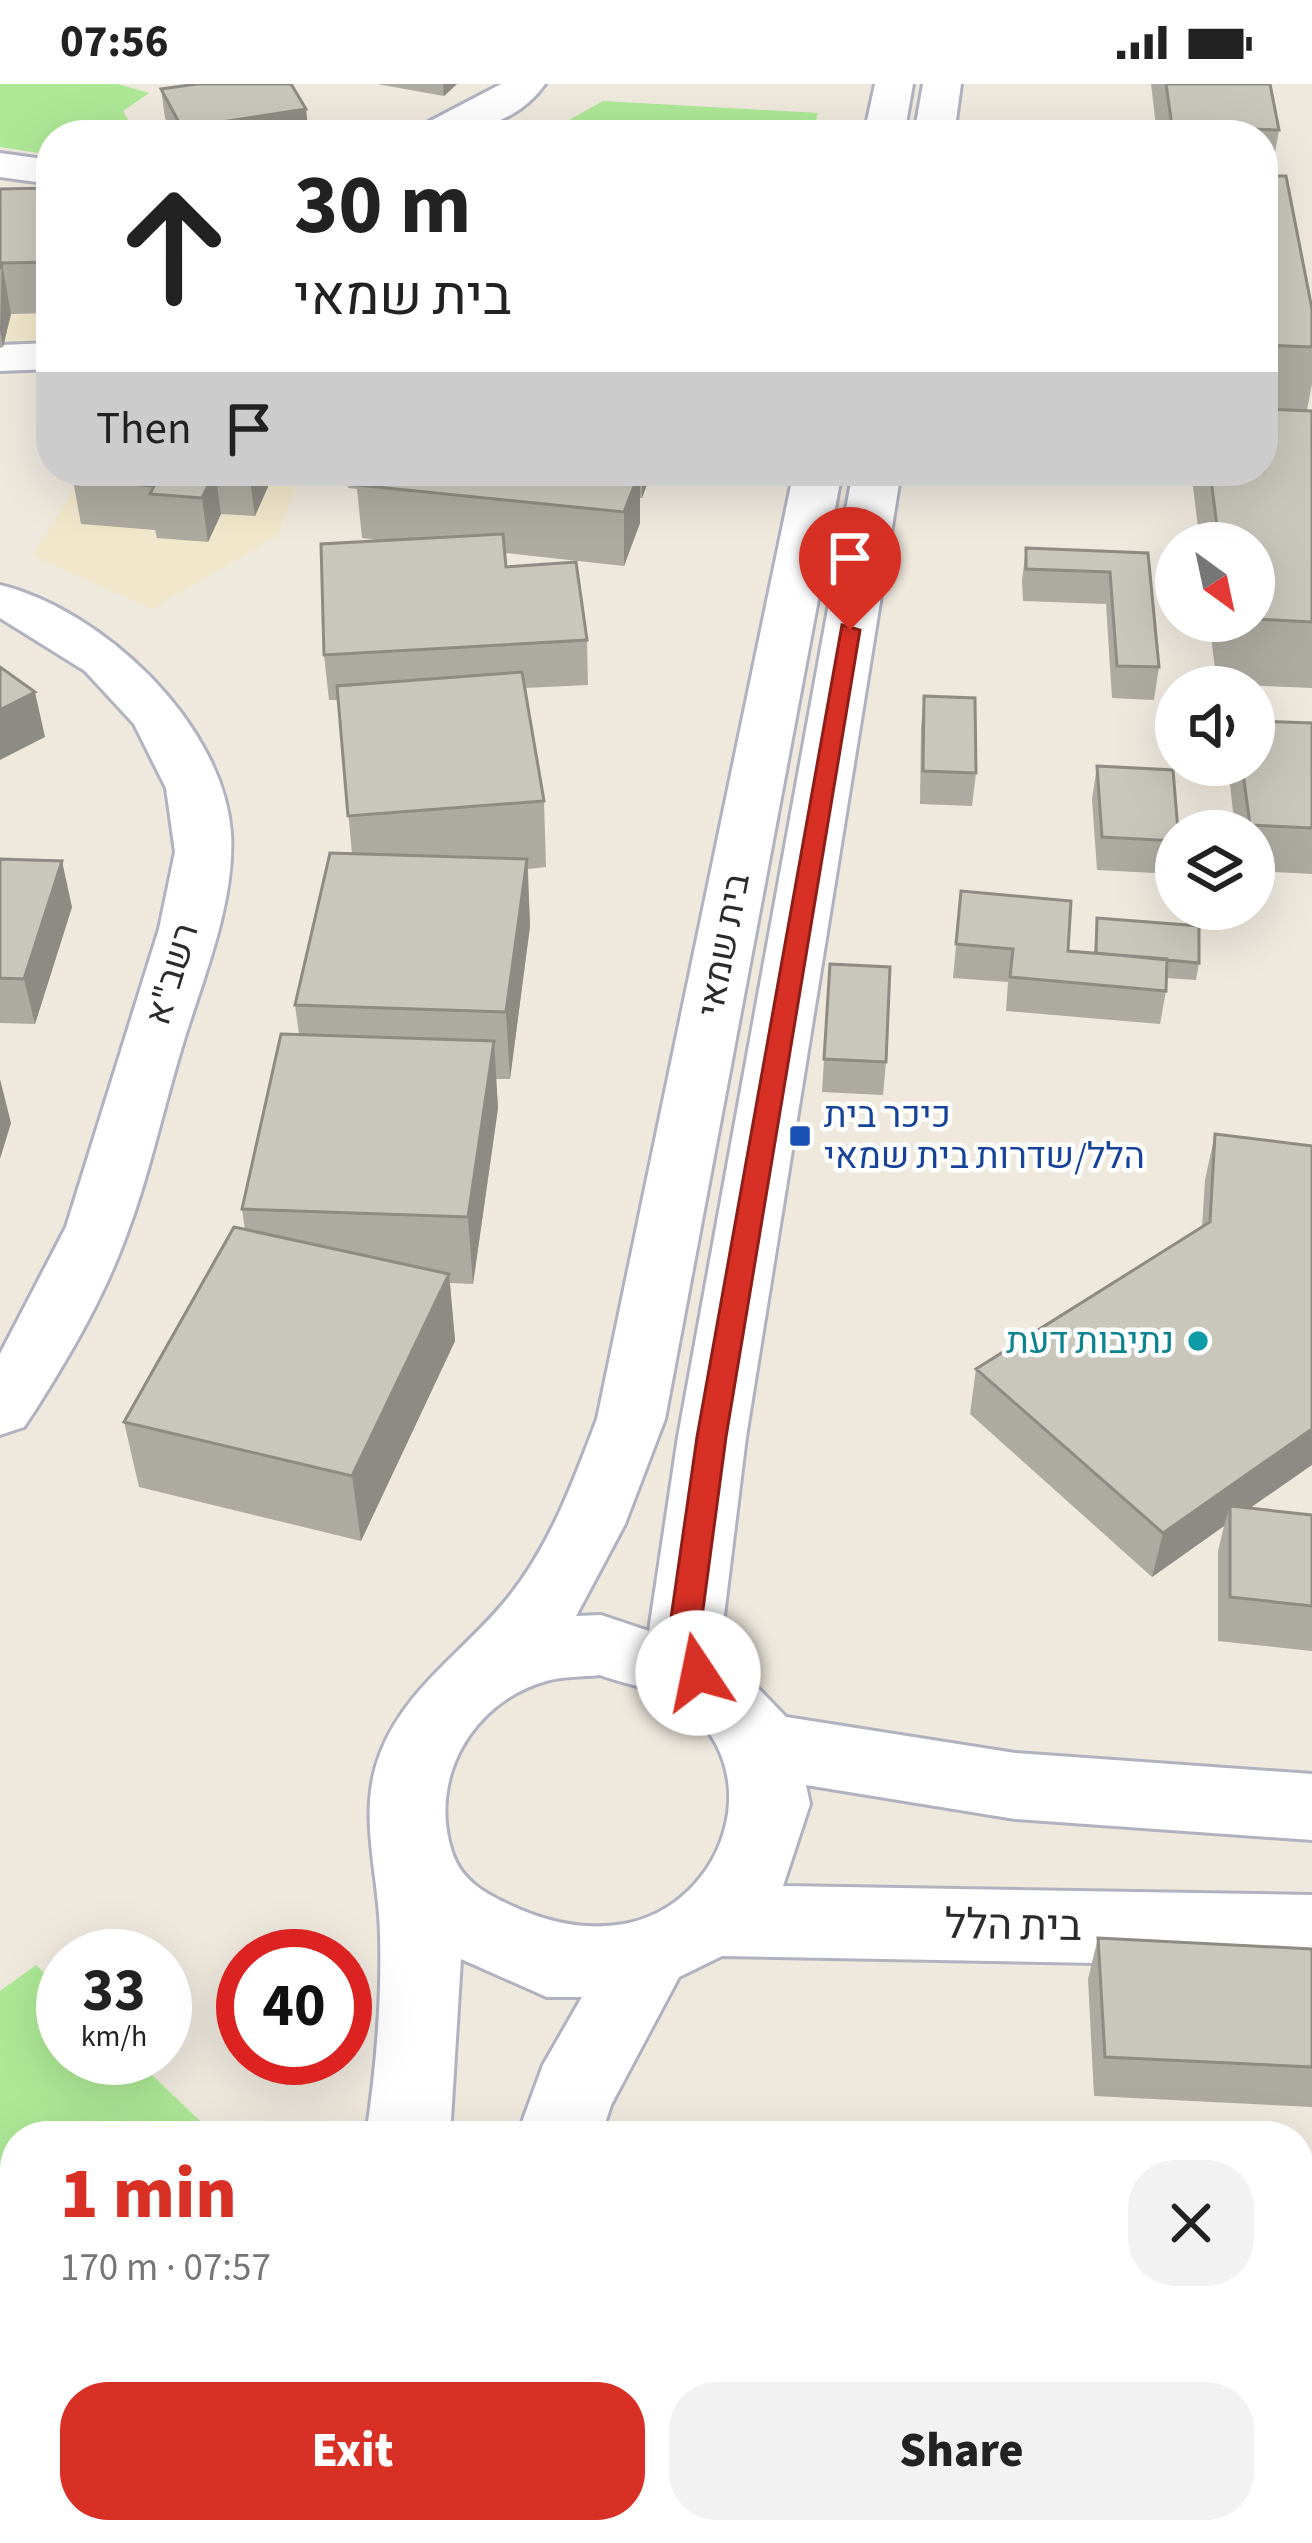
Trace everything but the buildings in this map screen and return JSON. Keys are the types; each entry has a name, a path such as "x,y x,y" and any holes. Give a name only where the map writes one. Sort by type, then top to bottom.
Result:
{"street":[{"path":"467,120 526,84"},
{"path":"887,120 894,84"},
{"path":"936,120 942,84"},
{"path":"0,165 36,170"},
{"path":"0,358 36,357"},
{"name":"בית שמאי","path":"486,1674 536,1624 570,1566 631,1419 815,486"},
{"name":"בית שמאי","path":"698,1673 685,1632 712,1437 874,486"},
{"name":"רשב\"א","path":"0,600 88,648 146,698 187,761 205,833 192,905 88,1252 47,1340 0,1409"},
{"path":"410,2121 421,2049 425,1957 416,1868 404,1813 412,1759 440,1711 486,1674 540,1651 601,1645 652,1654 698,1673 736,1705 761,1745 773,1790 769,1837 748,1881 682,1937 573,2093 564,2121"},
{"path":"761,1745 1015,1786 1312,1808"},
{"path":"416,1868 450,1915 502,1948 556,1964 613,1964 682,1937"},
{"name":"בית הלל","path":"682,1937 1312,1931"}],"shaded area":[{"path":"0,206 36,208 36,355 0,356"},
{"path":"76,486 297,486 277,536 152,609 33,556"}],"green space":[{"path":"0,84 118,84 149,93 123,111 128,120 36,120 36,153 0,147"},
{"path":"603,101 818,113 816,120 569,120"},
{"path":"36,1965 36,2085 162,2085 200,2121 0,2121 0,1991"}],"place":[{"name":"כיכר בית הלל/שדרות בית שמאי","path":"800,1136"},
{"name":"נתיבות דעת","path":"1198,1341"}],"route":[{"path":"698,1673 685,1632 712,1437 850,630"}]}
